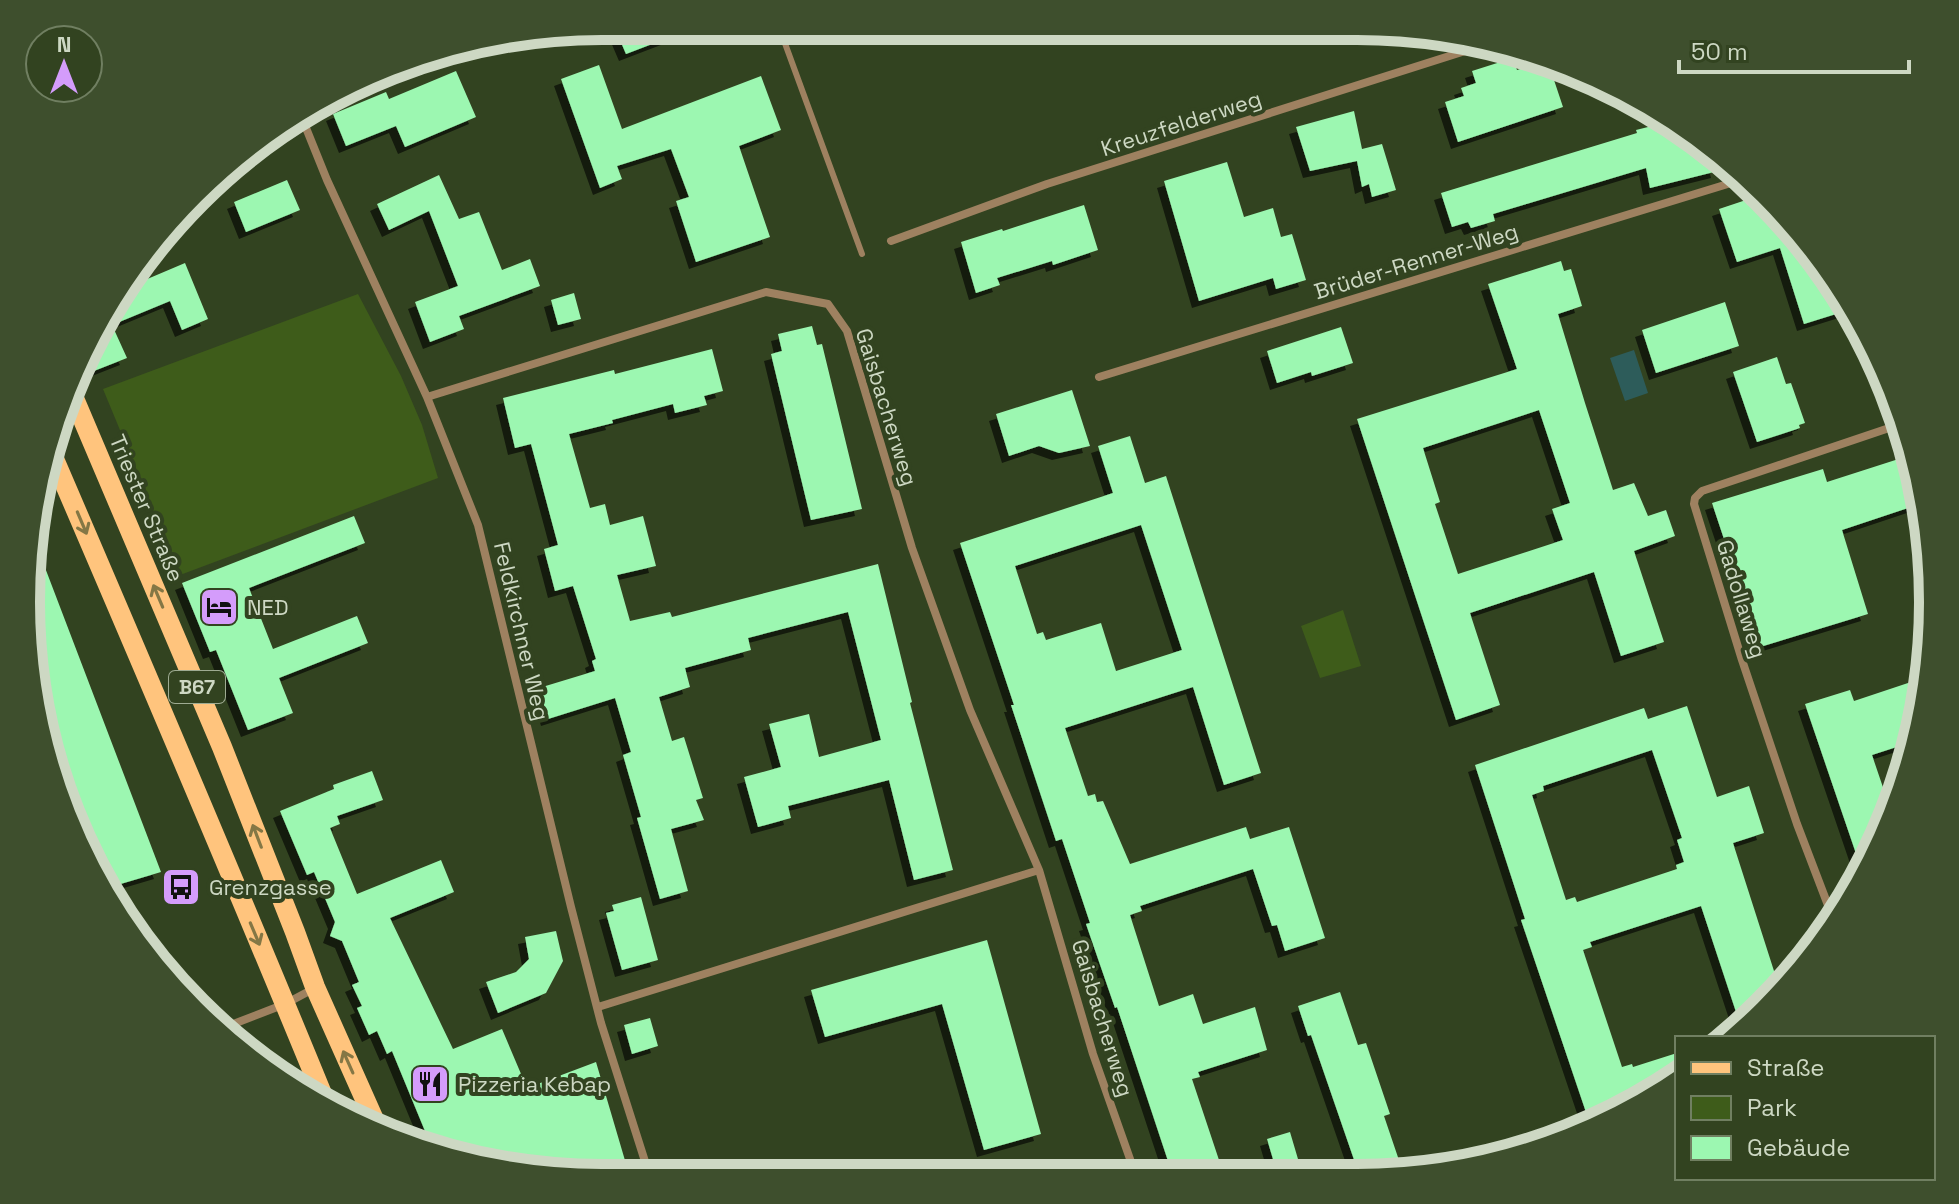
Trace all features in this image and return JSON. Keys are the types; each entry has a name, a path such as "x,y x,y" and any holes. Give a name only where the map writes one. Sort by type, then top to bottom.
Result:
{"main road":[{"name":"Triester Straße","path":"76,404 222,747 315,987 372,1114"},
{"name":"B67","path":"57,466 183,758 320,1088"}],"street":[{"name":"Kreuzfelderweg","path":"891,241 1047,184 1466,51"},
{"name":"Feldkirchner Weg","path":"305,125 427,397 478,525 548,817 598,1007 646,1164"},
{"name":"Brüder-Renner-Weg","path":"1099,377 1732,183"},
{"name":"Gaisbacherweg","path":"427,397 766,292 828,304 847,331 912,548 970,710 1039,870 1093,1054 1132,1164"},
{"name":"Gadollaweg","path":"1829,907 1752,690 1694,504 1702,491 1891,427"},
{"path":"598,1007 1039,870"},
{"path":"231,1025 285,1004 315,987"}],"lane":[{"path":"784,40 862,254"}],"green space":[{"path":"358,294 401,376 422,425 438,478 180,575 103,389"},
{"path":"1343,610 1361,666 1320,678 1301,626"}],"water":[{"path":"1634,350 1648,393 1625,401 1610,358"}],"building":[{"path":"620,40 663,40 626,54"},
{"path":"1506,60 1515,63 1517,70 1527,67 1533,69 1535,73 1541,71 1553,76 1563,107 1458,142 1445,102 1464,96 1461,88 1476,83 1472,71"},
{"path":"599,65 622,129 761,76 781,130 739,146 770,237 696,262 676,201 689,197 671,149 617,166 622,179 600,188 561,79"},
{"path":"456,71 476,117 405,147 396,126 346,146 333,114 386,92 389,99"},
{"path":"1354,111 1362,149 1382,144 1396,190 1372,197 1369,184 1362,187 1357,161 1310,171 1296,127"},
{"path":"1654,125 1718,171 1650,188 1646,168 1493,214 1495,221 1471,228 1468,222 1452,227 1441,193 1637,133 1636,130"},
{"path":"1227,162 1244,217 1273,208 1281,237 1292,234 1306,280 1276,289 1273,278 1199,301 1164,181"},
{"path":"439,175 459,219 479,212 502,270 530,259 540,286 459,316 464,329 430,342 415,302 458,286 429,211 389,230 377,204"},
{"path":"287,180 300,210 246,232 234,202"},
{"path":"1748,199 1780,231 1839,313 1804,324 1780,248 1737,262 1719,209"},
{"path":"1084,205 1098,250 1053,265 1052,261 997,278 1000,285 976,293 961,242"},
{"path":"1561,261 1564,271 1571,269 1582,306 1558,314 1613,490 1634,483 1648,516 1666,510 1675,536 1634,551 1664,642 1621,656 1594,572 1470,613 1500,705 1456,720 1357,419 1517,369 1488,284","holes":["1539,410 1570,503 1552,509 1563,540 1458,574 1435,504 1440,502 1423,448"]},
{"path":"185,263 208,319 182,330 170,301 113,325 141,282"},
{"path":"574,293 581,319 558,325 551,300"},
{"path":"1725,302 1739,346 1656,373 1642,330"},
{"path":"112,326 127,358 89,373"},
{"path":"812,326 817,345 822,344 862,509 811,520 771,354 782,351 778,334"},
{"path":"1341,327 1353,363 1277,383 1267,351"},
{"path":"712,349 723,391 704,396 707,405 675,413 673,404 569,434 590,508 605,504 610,525 643,516 656,566 617,575 630,621 670,612 672,617 878,564 953,870 914,880 889,780 788,806 791,818 758,827 744,777 781,767 769,724 809,714 819,757 881,740 848,612 748,638 751,650 685,668 690,687 659,697 672,741 684,737 703,798 696,800 704,820 671,829 688,891 660,899 637,818 641,817 623,755 631,752 615,698 548,719 539,688 595,671 592,661 596,659 573,586 555,591 544,549 558,545 531,444 515,448 503,398"},
{"path":"1777,357 1786,384 1791,383 1805,423 1799,425 1800,428 1757,442 1733,372"},
{"path":"1072,390 1090,446 1059,453 1039,446 1009,456 996,414"},
{"path":"1130,436 1145,483 1166,476 1261,773 1224,785 1193,687 1065,728 1088,796 1095,794 1097,802 1103,801 1130,864 1246,827 1250,839 1289,827 1325,938 1285,951 1277,925 1272,926 1253,869 1140,906 1142,911 1130,915 1159,1006 1193,994 1203,1024 1255,1007 1267,1050 1198,1072 1200,1077 1192,1079 1220,1164 1169,1164 1086,924 1090,923 1062,839 1056,841 960,543 1113,493 1098,446","holes":["1141,525 1182,650 1116,671 1101,623 1046,640 1043,632 1037,634 1015,566"]},
{"path":"1900,458 1910,507 1842,530 1868,614 1760,647 1712,503 1823,469 1827,482"},
{"path":"354,516 365,543 249,588 273,649 357,616 368,643 279,678 293,713 248,730 216,650 210,652 182,583"},
{"path":"42,559 161,872 116,885 98,851 70,783 59,747 45,675 41,639"},
{"path":"1913,681 1900,746 1872,755 1885,793 1857,858 1805,704 1850,690 1854,701"},
{"path":"1687,706 1717,797 1749,786 1764,833 1733,843 1774,971 1784,968 1737,1016 1701,906 1590,942 1592,947 1583,950 1622,1067 1632,1064 1633,1067 1675,1054 1675,1065 1638,1089 1587,1114 1521,920 1525,919 1475,765 1644,708 1648,719","holes":["1652,750 1682,838 1677,840 1684,862 1676,865 1677,869 1577,902 1575,897 1566,900 1532,795 1544,791 1543,786"]},
{"path":"372,771 383,800 337,816 340,824 330,828 357,894 441,860 454,892 390,918 453,1049 502,1029 527,1088 596,1062 626,1164 529,1159 427,1136 392,1051 387,1054 377,1031 369,1035 357,1008 362,1006 352,985 359,982 342,941 330,936 335,922 314,872 307,875 280,811 334,789 333,785"},
{"path":"641,897 658,960 622,970 606,913 614,911 612,905"},
{"path":"556,931 563,961 546,993 498,1013 486,982 516,972 529,959 525,937"},
{"path":"987,940 1041,1134 984,1150 942,1004 825,1037 811,990"},
{"path":"1340,992 1358,1045 1366,1043 1390,1114 1384,1116 1400,1162 1356,1164 1298,1006"},
{"path":"650,1018 658,1046 632,1054 624,1025"},
{"path":"1290,1132 1299,1164 1274,1164 1267,1139"}],"place":[{"name":"NED","path":"219,607"},
{"name":"Grenzgasse","path":"181,887"},
{"name":"Pizzeria Kebap","path":"430,1084"}]}
